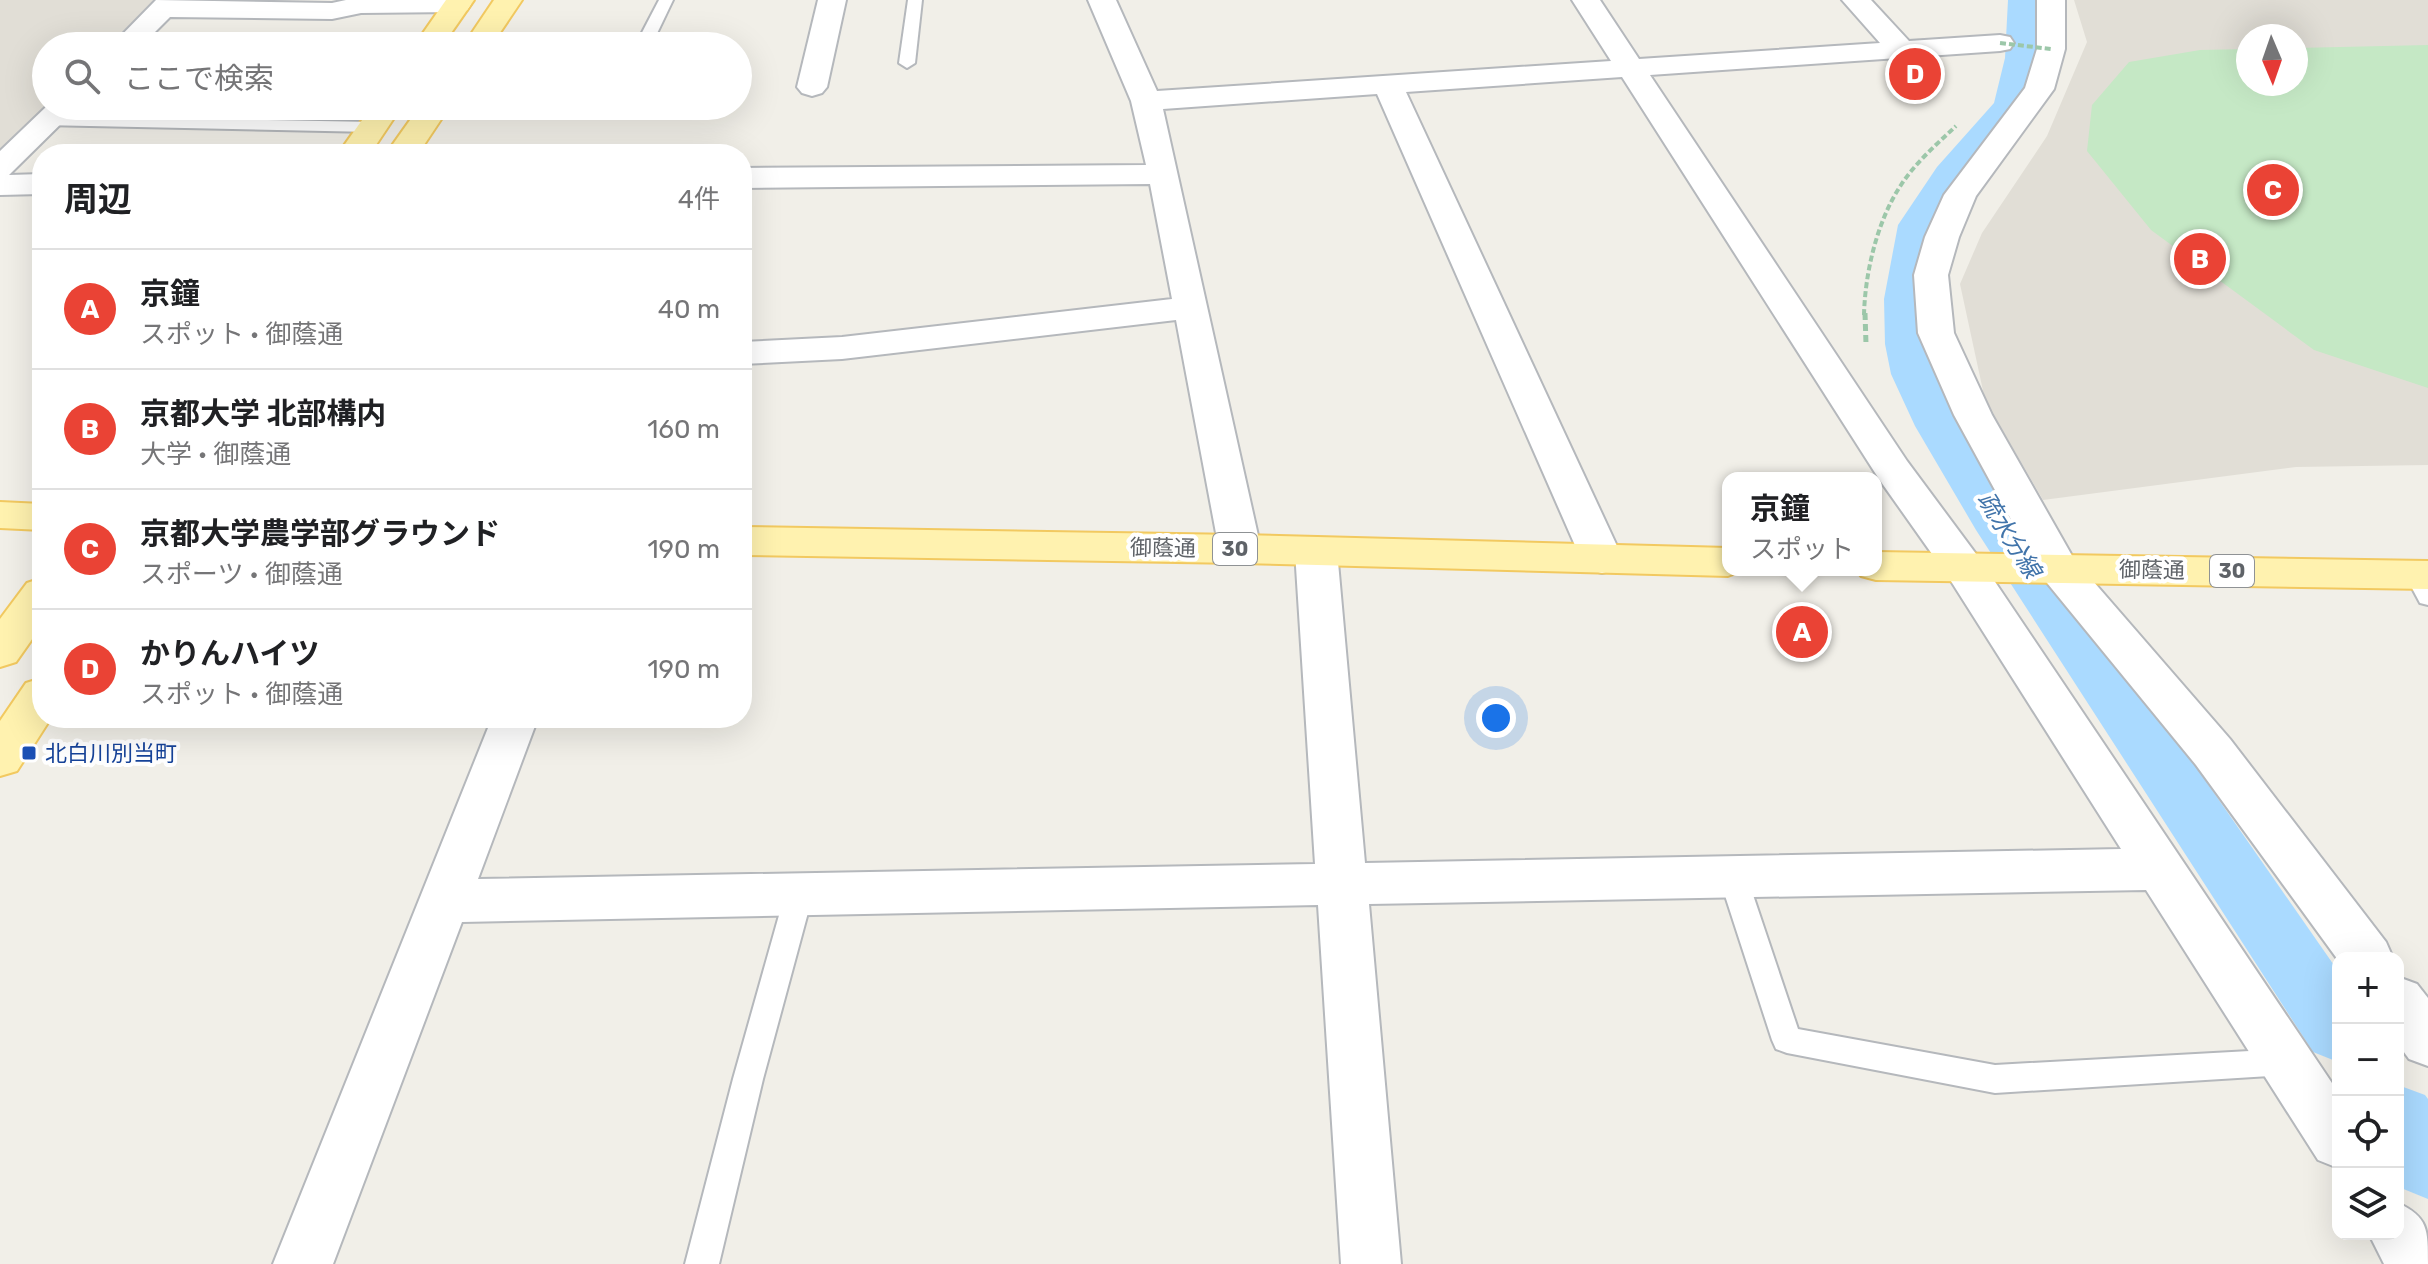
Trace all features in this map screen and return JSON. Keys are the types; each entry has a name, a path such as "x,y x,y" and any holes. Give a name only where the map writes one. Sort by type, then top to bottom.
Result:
{"main road":[{"path":"486,32 508,0"},
{"path":"438,32 459,2"},
{"path":"361,144 377,120"},
{"path":"409,144 425,120"},
{"path":"0,515 32,517"},
{"name":"御蔭通","path":"752,541 1240,549 1722,562"},
{"name":"御蔭通","path":"1882,566 2048,568 2424,582"},
{"path":"0,651 32,607"},
{"path":"0,758 32,710"}],"street":[{"path":"812,87 832,0"},
{"path":"1102,0 1146,101 1164,174 1240,549"},
{"path":"1586,0 1893,470 1964,568 2332,1132"},
{"path":"1856,0 1902,50"},
{"path":"2051,0 2051,49 2039,89 1960,195 1942,237 1931,275 1936,333 2048,568 2213,752 2363,952"},
{"path":"139,32 167,5 332,11 361,5 459,2"},
{"path":"1146,101 2000,43"},
{"path":"1388,85 1602,559"},
{"path":"0,168 50,120"},
{"path":"752,178 1164,174"},
{"path":"0,185 32,184"},
{"path":"752,352 842,348 1189,308"},
{"path":"1316,551 1371,1264"},
{"path":"303,1264 511,728"},
{"path":"444,901 2160,869"},
{"path":"2404,1008 2428,1042"},
{"path":"2403,1240 2419,1264"}],"lane":[{"path":"650,32 666,0"},
{"path":"907,63 915,0"},
{"path":"1733,877 1787,1040 1995,1079 2286,1062"},
{"path":"702,1264 748,1079 799,894"}],"path":[{"path":"2000,43 2051,49"}],"shaded area":[{"path":"0,0 155,0 122,32 32,32 32,119 0,150"},
{"path":"2074,0 2428,0 2428,465 2296,467 2043,500 1985,400 1960,284 1982,233 2047,136 2087,42"}],"green space":[{"path":"2428,45 2428,388 2314,350 2151,230 2087,151 2092,105 2129,62 2200,50 2236,49 2236,96 2308,96 2308,48"}],"waterway":[{"name":"疏水分線","path":"2026,0 2024,58 2013,106 1952,176 1920,225 1907,299 1909,344 1915,374 1940,426 2003,530 2334,1024"},
{"name":"疏水分線","path":"2404,1128 2428,1163"}],"place":[{"name":"かりんハイツ","path":"1915,74"},
{"name":"京都大学農学部グラウンド","path":"2273,190"},
{"name":"京都大学 北部構内","path":"2200,259"},
{"name":"京鐘","path":"1802,632"},
{"name":"北白川別当町","path":"29,753"}]}
